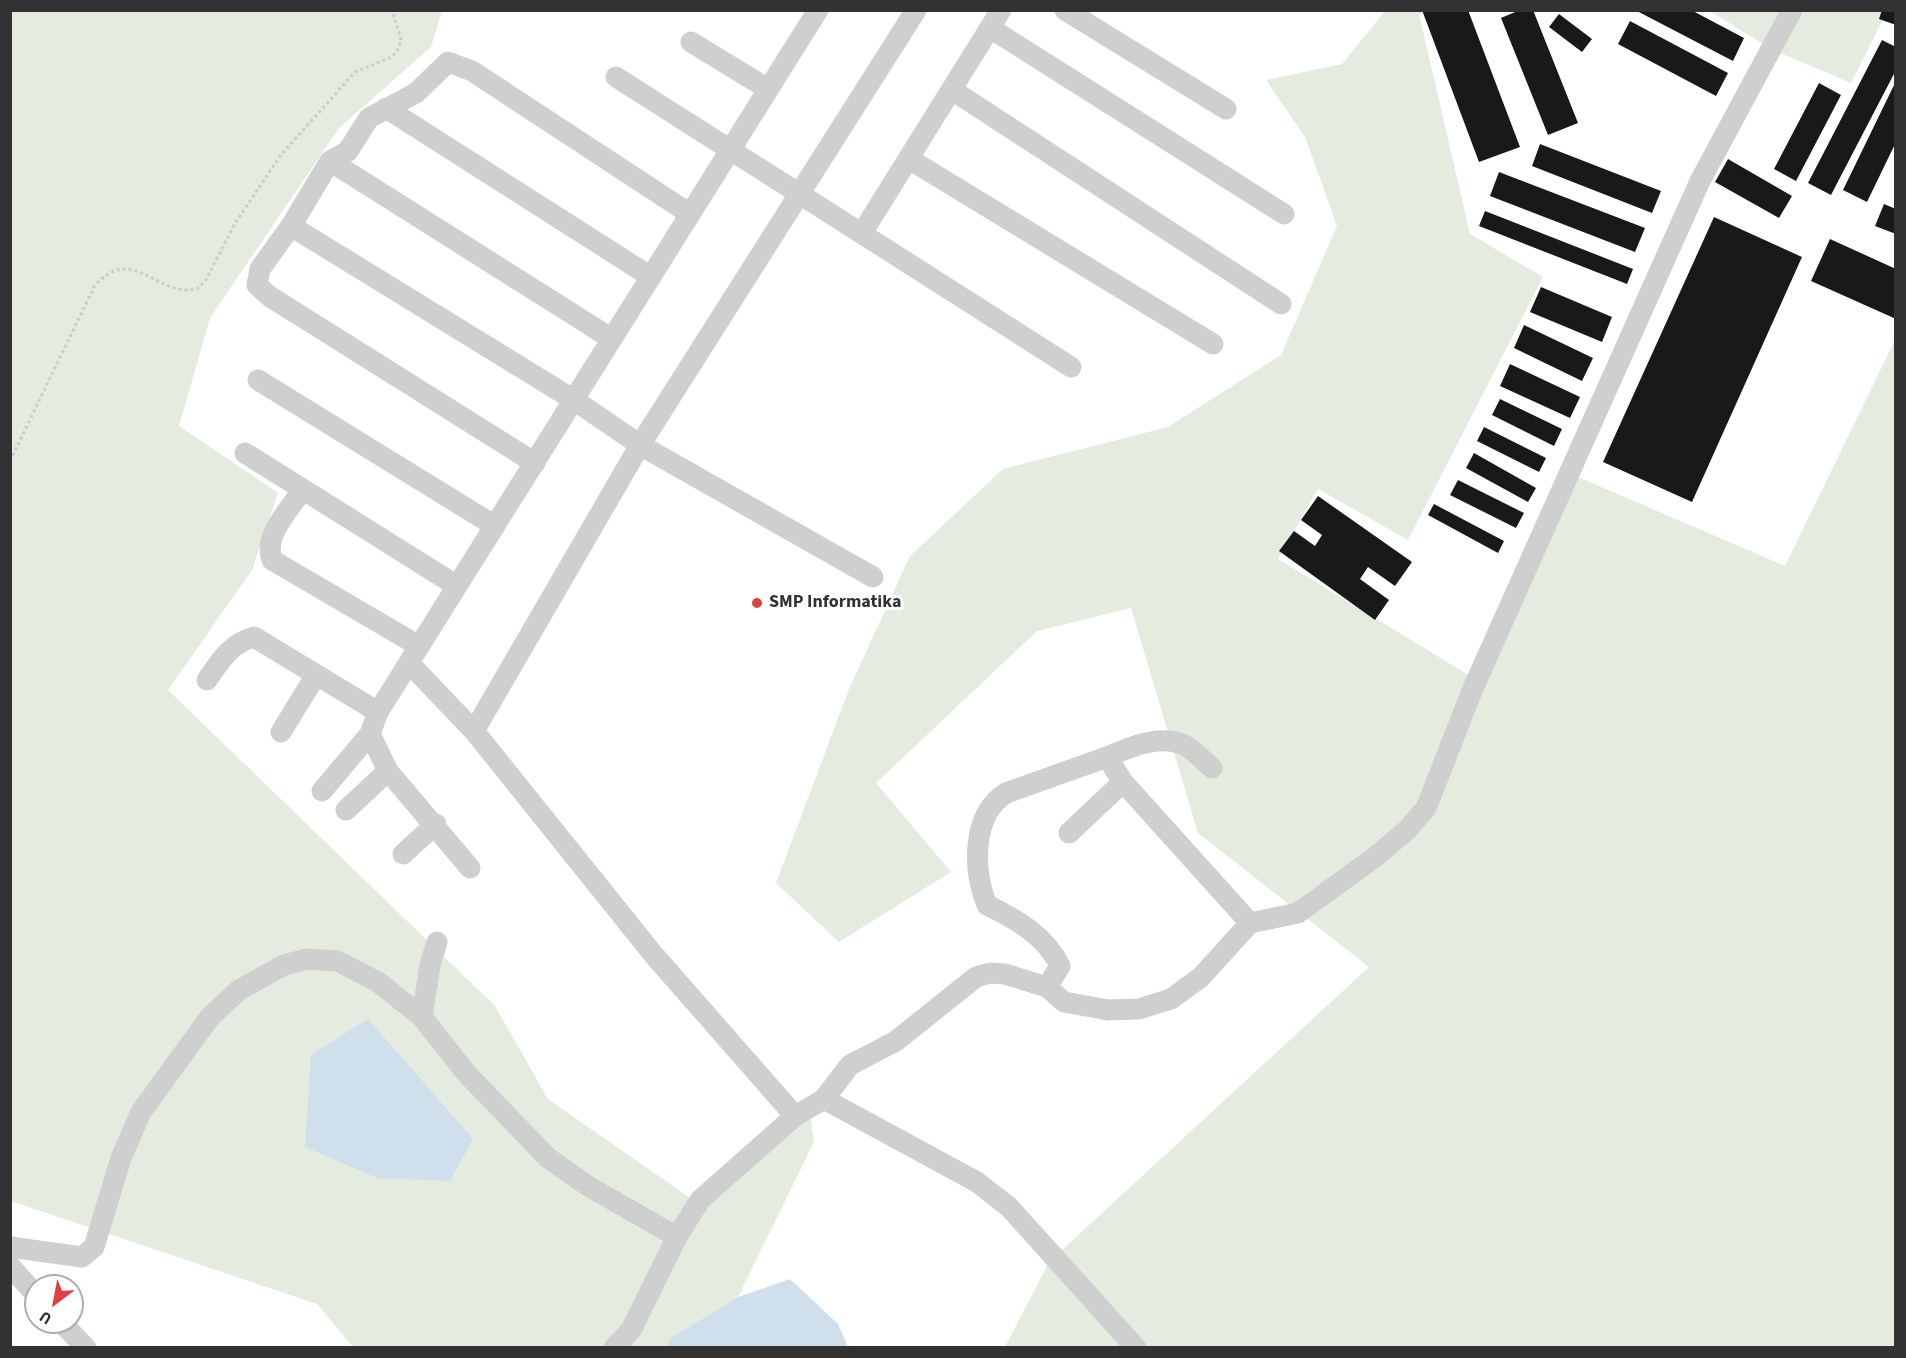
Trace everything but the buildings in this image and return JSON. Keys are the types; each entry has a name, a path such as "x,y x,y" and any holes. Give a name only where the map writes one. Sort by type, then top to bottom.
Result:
{"street":[{"path":"322,791 370,734 378,712 818,10"},
{"path":"474,732 640,445 916,10"},
{"path":"1065,10 1226,109"},
{"path":"614,1347 631,1330 677,1237 700,1200 795,1116 824,1099 850,1065 896,1041 976,977 990,972 1005,974 1047,987 1064,1002 1108,1010 1139,1009 1171,999 1201,977 1250,923 1298,913 1375,857 1407,830 1426,808 1473,686 1695,192 1792,10"},
{"path":"862,233 995,19 1284,214"},
{"path":"691,42 768,89"},
{"path":"534,463 269,296 258,285 260,268 291,226 330,161 348,151 369,118 416,93 448,62 459,64 690,214"},
{"path":"616,77 1071,367"},
{"path":"951,90 1281,304"},
{"path":"386,108 651,277"},
{"path":"909,159 1213,344"},
{"path":"330,161 612,339"},
{"path":"291,226 573,400 640,445 873,577"},
{"path":"258,380 495,526"},
{"path":"245,453 457,586"},
{"path":"303,489 276,528 268,549 272,560 414,655 653,954 795,1116"},
{"path":"207,680 227,651 240,641 254,637 378,712"},
{"path":"281,732 316,675"},
{"path":"370,734 388,771 436,824 470,868"},
{"path":"1047,987 1060,966 1054,954 1018,920 987,905 982,892 977,850 981,829 993,800 1006,793 1151,741 1186,746 1212,768"},
{"path":"1107,758 1123,782 1250,923"},
{"path":"346,810 388,771"},
{"path":"1069,833 1123,782"},
{"path":"403,854 436,824"},
{"path":"422,1017 430,965 437,942"},
{"path":"10,1247 82,1257 94,1247 121,1158 141,1112 210,1017 239,990 284,965 307,959 336,961 378,982 422,1017 466,1072 548,1158 588,1186 677,1237"},
{"path":"824,1099 985,1188 1009,1207 1136,1347"},
{"path":"10,1266 24,1282"},
{"path":"74,1334 86,1347"}],"path":[{"path":"10,461 95,285 107,273 132,267 179,290 197,289 206,280 234,225 280,156 355,72 392,57 399,48 401,39 392,10"}],"shaded area":[{"path":"11,11 442,11 431,47 339,128 210,318 179,426 278,493 252,570 168,690 495,1006 548,1099 690,1198 808,1100 814,1142 738,1297 672,1338 666,1347 353,1347 317,1304 11,1201"},
{"path":"1385,11 1429,11 1419,14 1470,234 1543,277 1408,540 1318,489 1278,559 1480,682 1576,476 1785,566 1895,340 1895,1347 1005,1347 1049,1262 1369,967 1198,833 1131,608 1037,631 876,783 951,872 839,942 776,883 849,689 910,556 1003,469 1168,427 1281,355 1337,226 1305,137 1266,80 1342,64"},
{"path":"1710,11 1887,11 1851,83 1771,49"}],"water":[{"path":"368,1019 473,1139 450,1181 377,1178 305,1147 311,1055"},
{"path":"790,1279 838,1324 848,1347 666,1347 671,1338 738,1297"}],"place":[{"name":"SMP Informatika","path":"757,603"}]}
